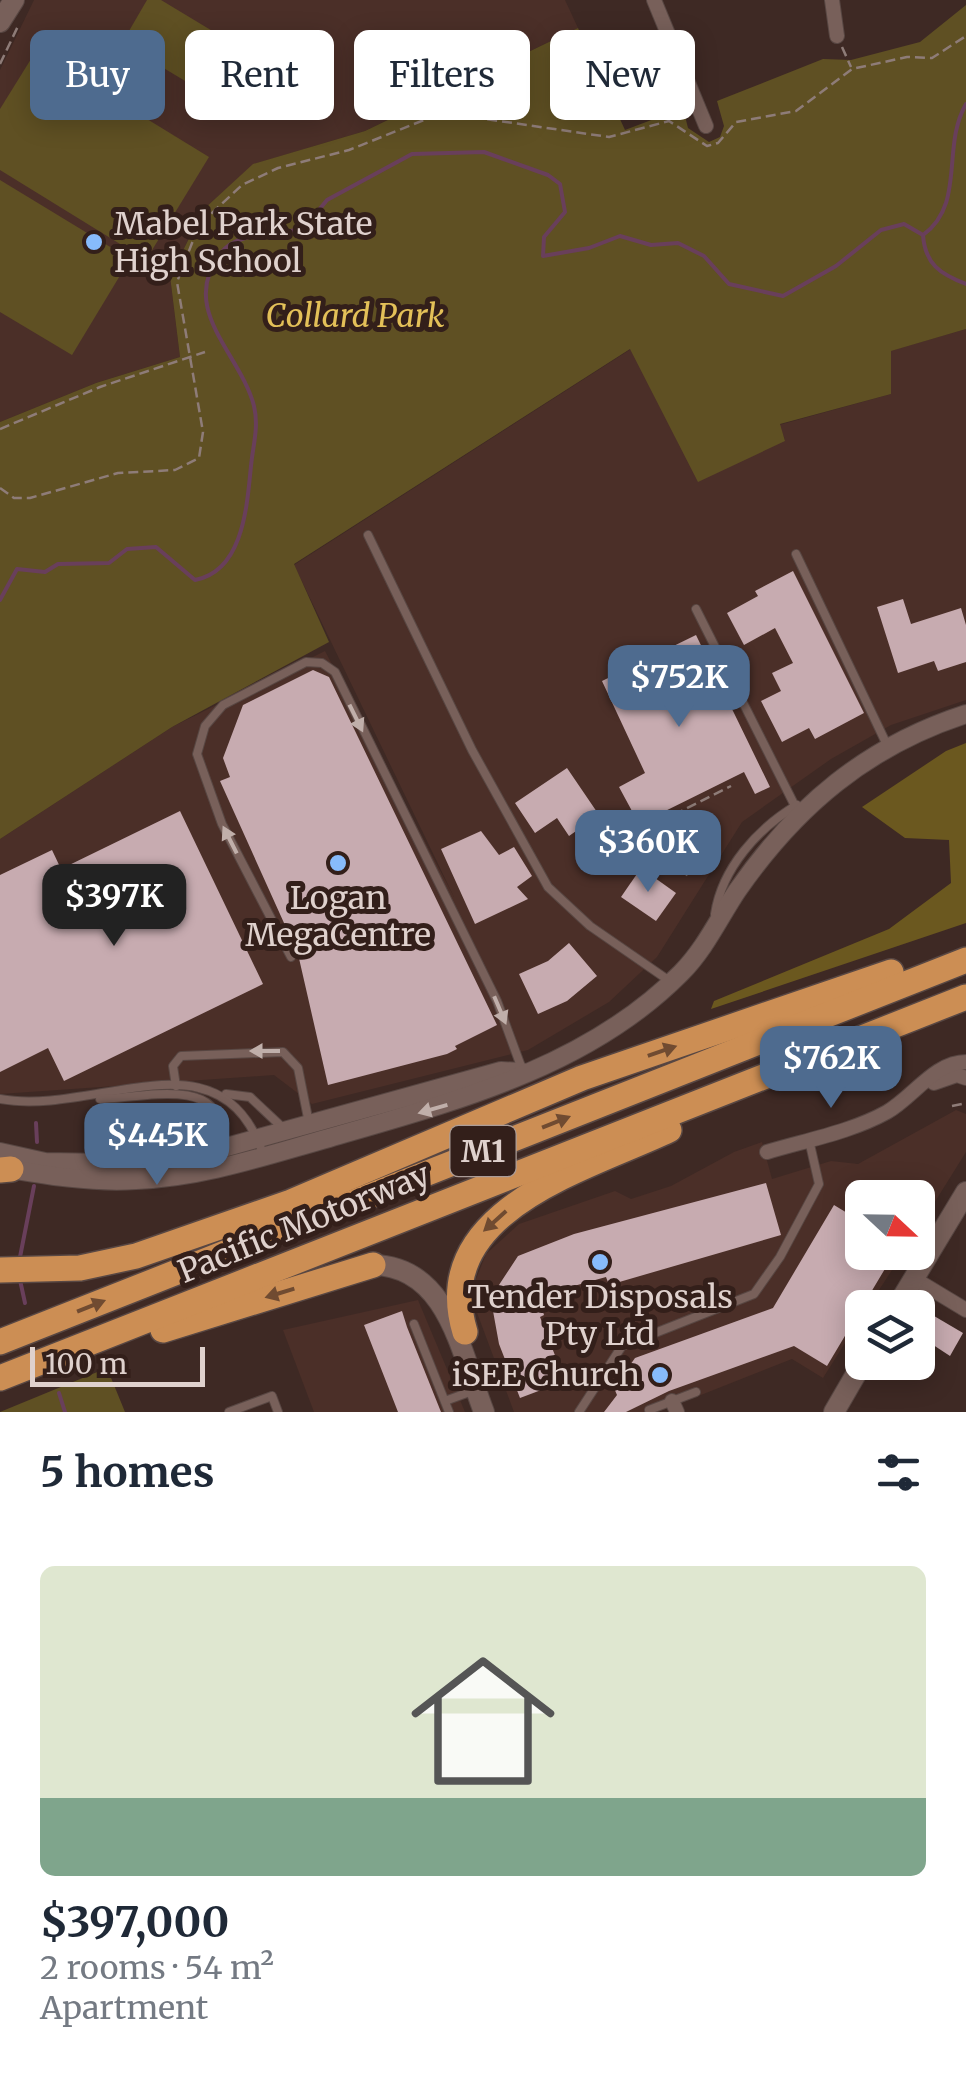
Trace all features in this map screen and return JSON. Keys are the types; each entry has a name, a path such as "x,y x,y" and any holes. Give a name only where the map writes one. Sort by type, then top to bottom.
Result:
{"highway":[{"path":"0,1270 80,1268 136,1256 291,1202 582,1078 966,948"},
{"name":"Pacific Motorway","path":"0,1342 966,960"},
{"name":"Pacific Motorway","path":"0,1379 966,996"},
{"path":"465,1332 458,1309 467,1258 482,1232 501,1214 540,1190 863,1037"},
{"path":"0,1379 373,1265"}],"main road":[{"path":"907,1290 963,1196"},
{"path":"373,1265 410,1271 441,1301 484,1412"},
{"path":"465,1332 496,1412"},
{"path":"834,1412 853,1380"}],"street":[{"path":"654,0 706,126"},
{"path":"832,0 837,36"},
{"path":"3,1165 46,1162 136,1166 261,1148 439,1108 502,1085 614,1028 672,982 797,810 887,745 966,714"},
{"path":"908,1097 940,1070 966,1062"},
{"path":"3,1165 132,1181 190,1176 261,1148 286,1130 501,1071 522,1072"},
{"path":"767,1152 869,1120 941,1078 966,1078"},
{"path":"914,1278 966,1310"}],"lane":[{"path":"368,535 472,750 548,887 590,926 672,982"},
{"path":"796,554 887,745"},
{"path":"696,609 797,810"},
{"path":"291,957 222,824 197,754 206,726 222,705 306,662 322,663 335,672 497,1001 522,1072"},
{"path":"176,1086 173,1066 181,1056 283,1052 298,1068 309,1123"},
{"path":"61,1099 176,1086 250,1097 286,1130"},
{"path":"221,1094 247,1116 261,1148"},
{"path":"0,1100 191,1095 209,1101 219,1123 214,1138 204,1145 139,1155 136,1166"},
{"path":"579,1412 622,1346 744,1300 762,1285 820,1184 809,1140"},
{"path":"414,1324 448,1412"},
{"path":"444,1401 475,1390"},
{"path":"649,1410 674,1406 696,1392"},
{"path":"229,1412 272,1396 278,1412"}],"path":[{"path":"0,64 8,16"},
{"path":"837,36 852,69"},
{"path":"0,488 14,498 30,498 118,473 175,470 199,458 203,432 186,357 177,282 182,263 210,212 259,176 349,150 434,116 466,116 609,137 669,121 707,146 718,143 736,122 796,110 852,69 907,57 932,58 966,36"},
{"path":"0,429 100,387 205,352"},
{"path":"645,840 642,831 732,786"},
{"path":"654,852 690,877"},
{"path":"952,1106 966,1103"}],"shaded area":[{"name":"Mabel Park State High School","path":"34,0 565,0 578,28 550,30 550,42 530,51 530,30 354,30 354,120 388,120 365,131 254,164 204,209 170,276 180,357 96,383 0,422 0,70"},
{"path":"966,329 966,700 891,725 831,759 742,822 657,957 609,1002 528,1050 312,1104 274,1075 0,1094 0,839 172,727 325,651 454,897 294,565 631,349 785,440 779,425 891,394 890,351"},
{"path":"966,743 966,923 711,1009 714,1001 889,929 951,883 949,840 905,838 862,807 946,751"},
{"path":"956,1110 966,1114 966,1152 935,1202 935,1180 845,1180 845,1270 892,1270 879,1290 845,1290 845,1343 823,1378 792,1359 658,1412 514,1412 476,1310 474,1284 486,1254 519,1224 615,1191 631,1199 671,1186 734,1152 762,1142 772,1179 831,1161 858,1164"},
{"path":"418,1300 465,1412 314,1412 283,1330"}],"green space":[{"path":"147,0 161,0 211,30 185,30 185,81 165,69 165,30 130,30"},
{"name":"Collard Park","path":"966,5 966,329 891,351 891,394 780,424 785,441 698,482 630,349 294,564 329,642 172,727 0,839 0,422 96,383 180,357 170,276 204,209 253,164 365,131 388,120 530,120 530,51 550,42 550,120 620,120 625,130 651,120 686,120 688,128 709,142 720,137 724,126 717,101 823,59 851,60 920,42"},
{"path":"30,61 30,120 149,120 209,157 146,260 0,170 0,109"},
{"path":"0,180 130,259 72,355 0,312"},
{"path":"107,1368 125,1412 0,1412"}],"building":[{"path":"793,571 864,713 815,739 809,728 782,742 761,701 781,691 772,673 793,663 775,628 744,645 727,613 758,596 755,591"},
{"path":"903,599 911,624 961,608 966,625 966,662 938,671 934,661 898,673 877,607"},
{"path":"696,635 770,787 755,794 744,772 639,824 619,787 645,773 602,681"},
{"name":"Logan MegaCentre","path":"313,670 329,677 497,1025 447,1054 328,1085 298,954 220,781 230,777 223,758 243,705"},
{"path":"567,768 599,815 569,836 557,818 535,833 515,803"},
{"path":"180,811 263,984 64,1081 48,1048 0,1072 0,875 52,850 61,869"},
{"path":"481,831 499,855 514,847 532,876 517,887 528,899 475,924 441,849"},
{"path":"641,868 676,893 656,921 621,897"},
{"path":"569,943 597,976 567,1001 538,1014 519,974 548,961"},
{"name":"Tender Disposals Pty Ltd","path":"766,1183 781,1235 609,1285 606,1277 538,1296 544,1315 540,1317 565,1381 520,1398 499,1344 493,1311 495,1291 518,1256 574,1234"},
{"path":"834,1205 845,1212 845,1270 884,1270 872,1290 845,1290 845,1336 827,1366 794,1346 669,1391 626,1412 604,1412 617,1395 614,1388 635,1358 773,1308"},
{"path":"402,1311 441,1412 398,1412 364,1325"},
{"path":"935,1317 963,1333 950,1356 935,1346"}],"waterway":[{"path":"923,235 944,208 955,138 966,104"},
{"path":"0,600 17,569 45,572 58,564 109,563 127,549 156,547 195,580 224,564 240,534 256,421 247,387 209,312 209,274 229,245 305,227 327,200 412,154 484,152 548,175 560,184 565,212 544,237 543,256 589,248 620,236 651,245 678,243 704,256 729,284 783,296 836,266 881,230 904,224 923,235 927,253 936,267 966,284"},
{"path":"36,1123 37,1142"},
{"path":"20,1257 34,1186"},
{"path":"20,1280 25,1303"},
{"path":"59,1393 65,1412"}],"place":[{"name":"Mabel Park State High School","path":"94,242"},
{"name":"Logan MegaCentre","path":"338,863"},
{"name":"Tender Disposals Pty Ltd","path":"600,1262"},
{"name":"iSEE Church","path":"660,1375"}]}
